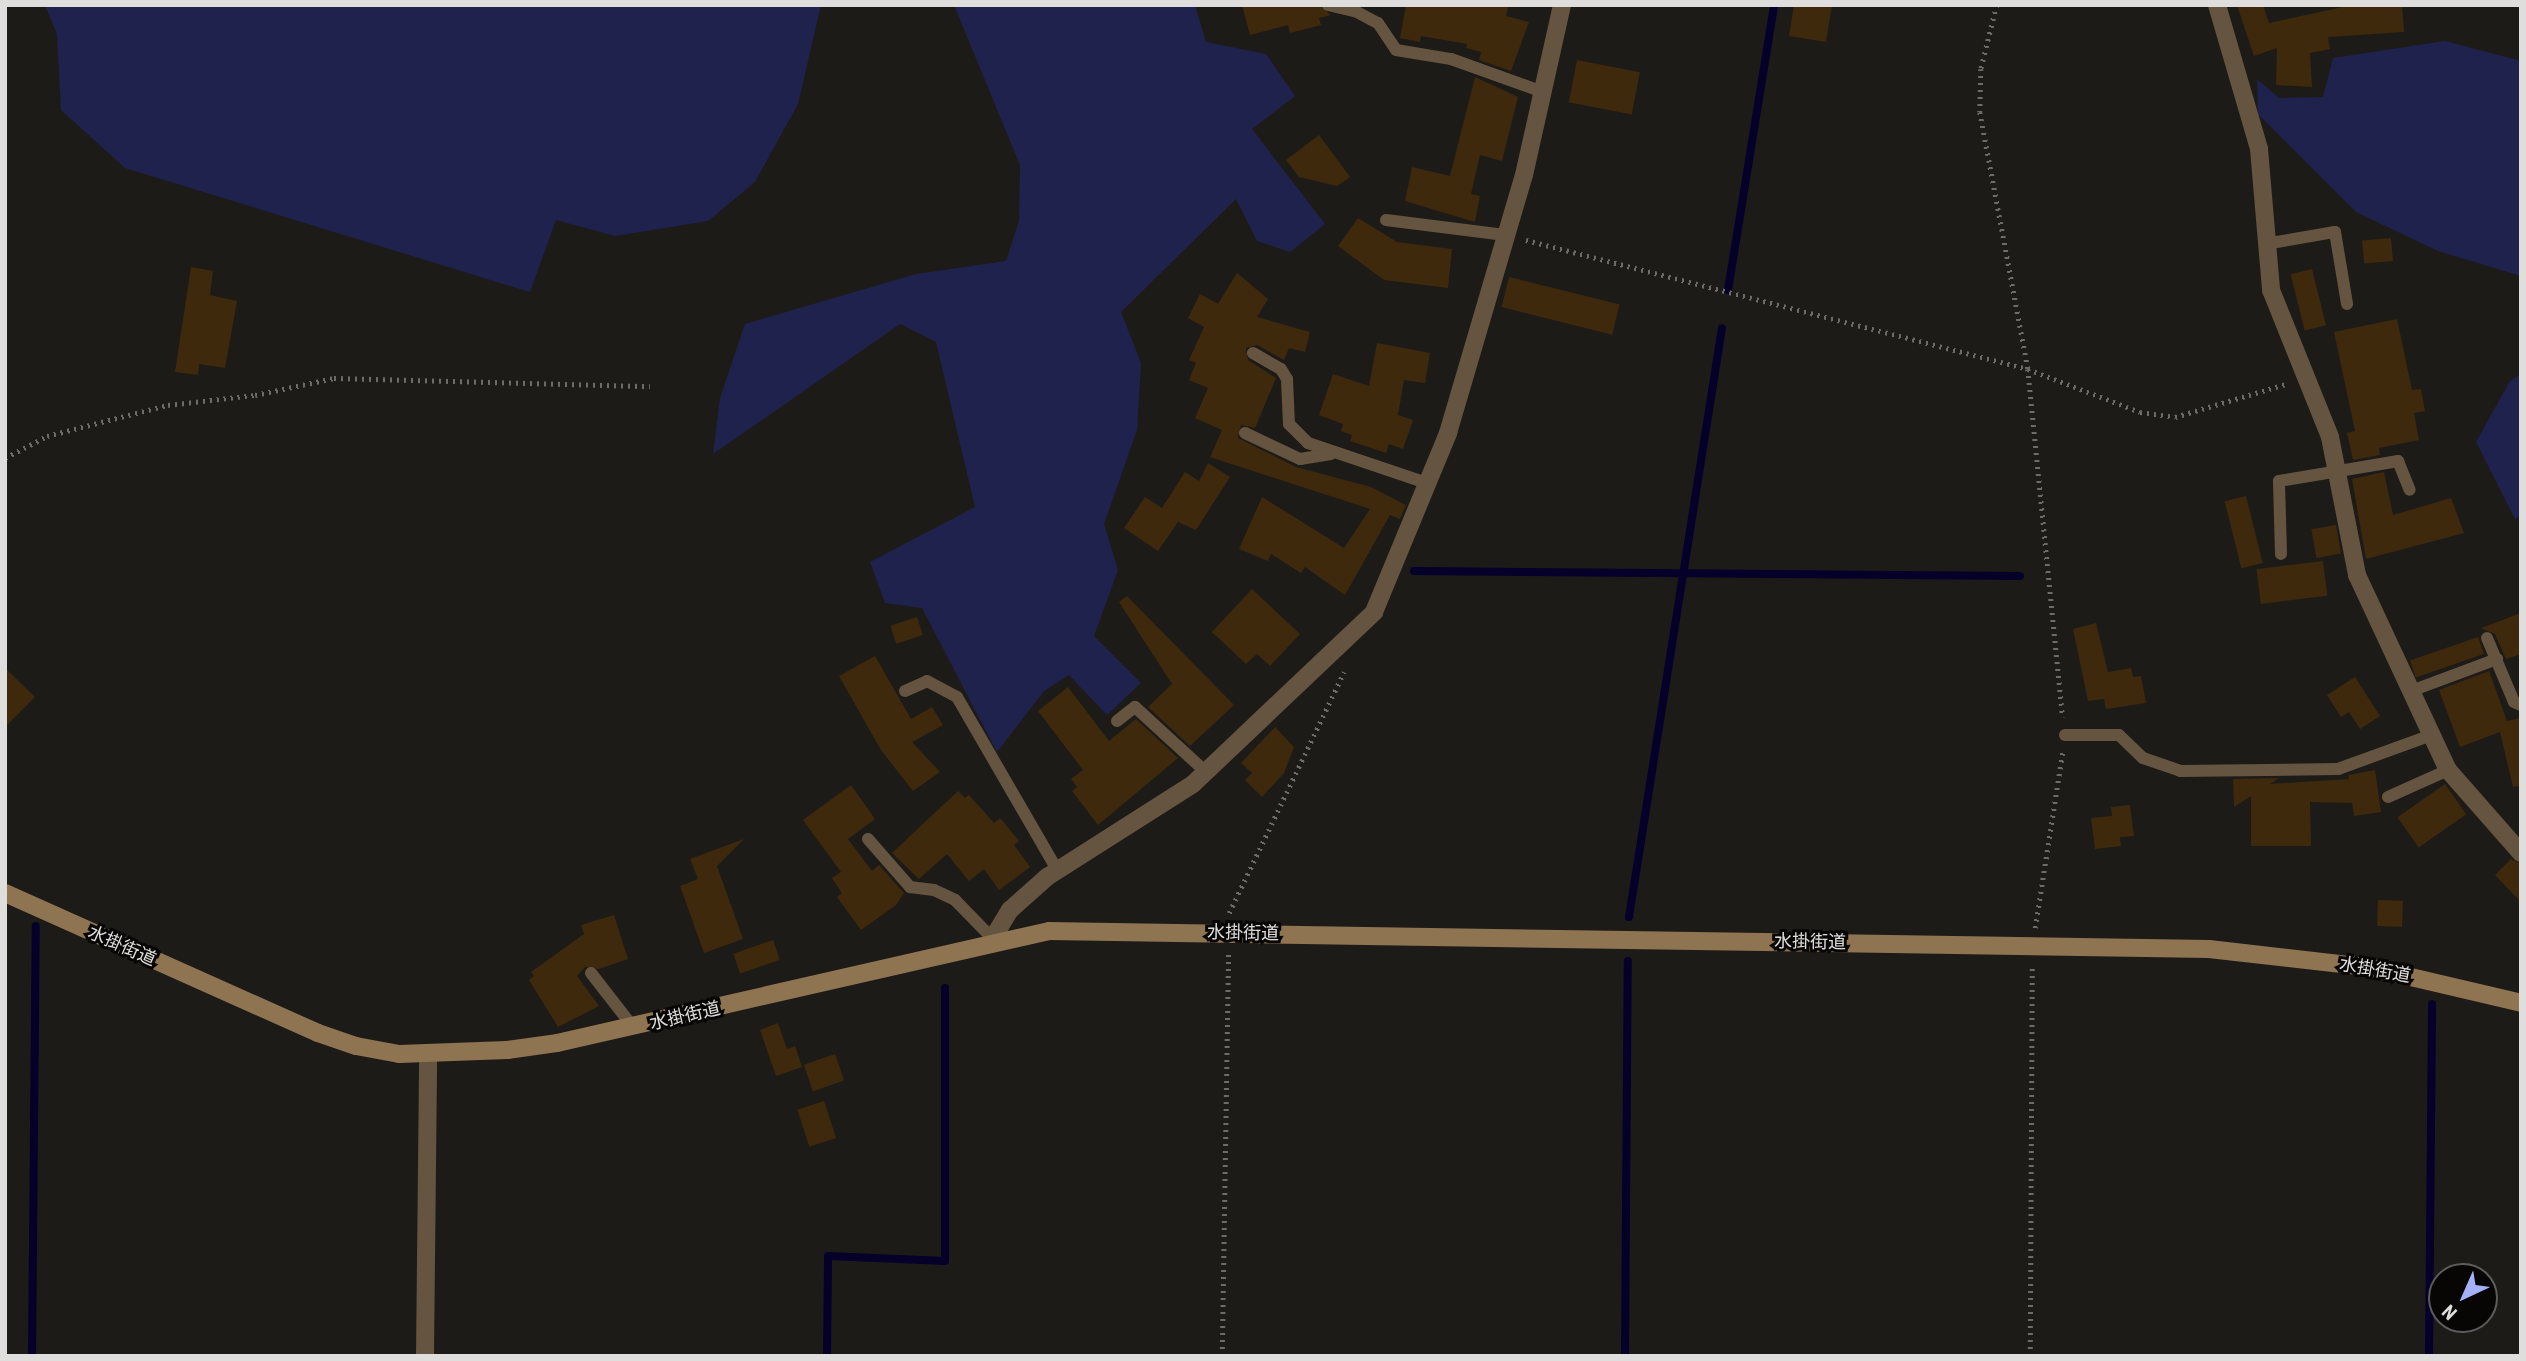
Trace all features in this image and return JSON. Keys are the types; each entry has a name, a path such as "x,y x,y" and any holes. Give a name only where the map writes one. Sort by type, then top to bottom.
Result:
{"main road":[{"name":"水掛街道","path":"5,893 318,1032 356,1046 428,1054 507,1050 633,1027 991,941 1049,931 2032,945 2269,954 2440,981 2521,1003"}],"street":[{"path":"991,941 1010,910 1058,870 1206,772 1374,612 1448,433 1505,235 1543,92 1562,5"},
{"path":"2217,5 2259,149 2271,243 2271,290 2330,437 2357,575 2429,736 2448,770 2521,853"},
{"path":"425,1356 428,1054"}],"lane":[{"path":"1328,5 1355,11 1378,23 1396,50 1451,59 1543,92"},
{"path":"1386,220 1505,235"},
{"path":"2271,243 2335,232 2347,304"},
{"path":"1253,353 1281,369 1287,379 1289,424 1308,443 1331,453 1427,483"},
{"path":"1245,433 1300,459 1331,453"},
{"path":"2281,554 2279,481 2336,469 2398,461 2410,490"},
{"path":"2487,638 2514,702 2521,705"},
{"path":"2411,691 2497,660"},
{"path":"905,691 927,681 957,697 1058,870"},
{"path":"1116,720 1135,706 1206,772"},
{"path":"2065,735 2119,736 2143,758 2180,771 2338,769 2429,736"},
{"path":"2388,797 2448,770"},
{"path":"868,839 910,887 934,890 955,900 991,941"},
{"path":"591,974 633,1027"}],"path":[{"path":"1997,5 1981,69 1980,112 2028,369 2065,735 2032,945 2030,1356"},
{"path":"1505,235 2028,369 2140,412 2175,417 2306,378"},
{"path":"5,458 47,436 80,426 168,405 255,395 334,378 650,386"},
{"path":"1222,1356 1229,906 1350,661"}],"shaded area":[{"path":"45,5 821,5 798,104 755,182 708,221 615,236 556,220 530,292 125,168 61,110 57,34"},
{"path":"954,5 1195,5 1206,42 1266,54 1295,96 1252,129 1325,224 1290,252 1257,241 1236,199 1121,312 1141,363 1137,430 1104,524 1118,570 1094,636 1141,683 1107,715 1069,675 1044,691 997,752 922,608 885,603 870,562 975,507 936,342 900,324 713,454 720,398 745,324 916,274 1006,261 1019,221 1020,165"},
{"path":"2445,41 2521,61 2521,276 2438,251 2356,212 2258,114 2257,79 2279,98 2323,97 2333,58"},
{"path":"2521,374 2521,515 2515,519 2476,442 2510,381"}],"building":[{"path":"1242,5 1319,5 1331,15 1319,18 1321,25 1290,33 1288,25 1250,35"},
{"path":"1406,5 1509,5 1506,16 1529,22 1511,71 1479,60 1481,52 1466,48 1467,44 1421,36 1420,42 1400,38"},
{"path":"1794,5 1832,5 1826,42 1789,36"},
{"path":"2237,5 2263,5 2269,23 2352,5 2402,5 2404,32 2328,37 2330,49 2310,53 2312,87 2276,85 2277,48 2254,56"},
{"path":"1577,60 1640,72 1632,114 1569,102"},
{"path":"1475,77 1518,97 1502,161 1480,155 1471,194 1480,196 1475,222 1405,201 1412,167 1450,176"},
{"path":"1319,135 1350,177 1337,186 1299,177 1286,160"},
{"path":"1358,218 1397,242 1452,249 1448,288 1384,280 1338,246"},
{"path":"2391,238 2393,261 2364,263 2362,241"},
{"path":"191,267 213,271 210,295 237,301 225,368 199,364 198,375 175,372"},
{"path":"2312,269 2326,325 2305,331 2291,274"},
{"path":"1237,273 1268,299 1257,317 1310,332 1305,352 1289,348 1284,360 1257,345 1246,348 1248,360 1276,378 1255,428 1241,425 1238,438 1296,467 1371,487 1406,505 1400,519 1390,515 1345,595 1305,567 1301,573 1271,554 1268,561 1239,549 1262,497 1344,548 1370,509 1210,457 1222,430 1195,418 1208,388 1189,380 1196,363 1189,360 1204,327 1188,318 1200,294 1218,304"},
{"path":"1509,277 1620,305 1612,335 1502,307"},
{"path":"2397,319 2412,390 2421,389 2425,411 2414,413 2419,440 2379,448 2380,455 2353,460 2347,433 2355,431 2334,332"},
{"path":"1377,343 1430,353 1425,383 1404,380 1398,415 1413,420 1403,449 1389,444 1386,453 1350,441 1352,435 1341,431 1343,424 1319,415 1333,374 1369,386"},
{"path":"1208,463 1230,477 1196,530 1178,522 1158,551 1124,528 1145,497 1162,508 1185,472 1199,481"},
{"path":"2384,472 2393,515 2451,498 2464,533 2366,559 2352,479"},
{"path":"2246,496 2263,563 2241,568 2225,501"},
{"path":"2336,525 2341,554 2316,558 2311,529"},
{"path":"2323,561 2327,596 2261,604 2256,569"},
{"path":"1252,589 1300,634 1270,666 1257,654 1246,664 1212,632"},
{"path":"1127,596 1234,705 1190,746 1148,707 1172,684 1119,602"},
{"path":"2521,613 2521,654 2506,659 2495,634 2481,628"},
{"path":"917,617 923,635 896,644 890,626"},
{"path":"2096,623 2108,672 2131,668 2133,677 2141,676 2146,703 2106,709 2104,699 2088,701 2073,629"},
{"path":"2478,637 2484,654 2416,677 2410,660"},
{"path":"875,656 911,719 932,707 943,725 912,742 940,772 913,791 881,750 839,676"},
{"path":"5,668 35,697 5,727"},
{"path":"2489,671 2507,721 2521,718 2521,786 2513,787 2500,732 2460,747 2439,690"},
{"path":"2355,677 2380,716 2360,729 2349,712 2341,717 2327,695"},
{"path":"1068,687 1109,741 1136,719 1178,758 1098,825 1072,791 1077,787 1071,779 1083,770 1038,711"},
{"path":"1275,727 1294,747 1284,773 1262,797 1245,780 1252,773 1241,763"},
{"path":"2375,770 2381,812 2354,816 2352,803 2310,802 2311,846 2251,846 2251,796 2234,807 2233,779 2279,778 2270,784 2349,779 2348,775"},
{"path":"2445,784 2466,814 2419,848 2397,817"},
{"path":"851,785 875,819 848,839 872,871 879,865 904,893 896,905 861,930 837,897 842,893 832,878 841,872 803,820"},
{"path":"958,791 965,798 969,795 994,823 1000,818 1019,841 1014,845 1030,867 999,890 984,869 969,881 947,854 919,879 892,853"},
{"path":"2130,805 2134,836 2120,837 2121,846 2095,849 2091,818 2112,816 2111,807"},
{"path":"744,839 717,866 743,939 704,953 680,886 698,879 690,859"},
{"path":"2511,859 2521,864 2521,902 2495,875"},
{"path":"2378,900 2403,901 2402,927 2377,926"},
{"path":"614,915 628,959 599,969 585,967 577,976 599,1006 558,1027 529,980 534,976 531,972 584,934 581,925"},
{"path":"773,940 780,960 740,974 733,954"},
{"path":"778,1023 787,1049 795,1046 802,1067 776,1076 760,1030"},
{"path":"835,1054 844,1080 813,1091 804,1065"},
{"path":"824,1101 836,1138 809,1147 797,1110"}],"waterway":[{"path":"1728,290 1774,5"},
{"path":"1629,917 1722,328"},
{"path":"1414,571 2020,576"},
{"path":"32,1356 36,926"},
{"path":"1625,1356 1628,961"},
{"path":"827,1356 828,1256 945,1261 945,988"},
{"path":"2429,1356 2432,1004"}]}
